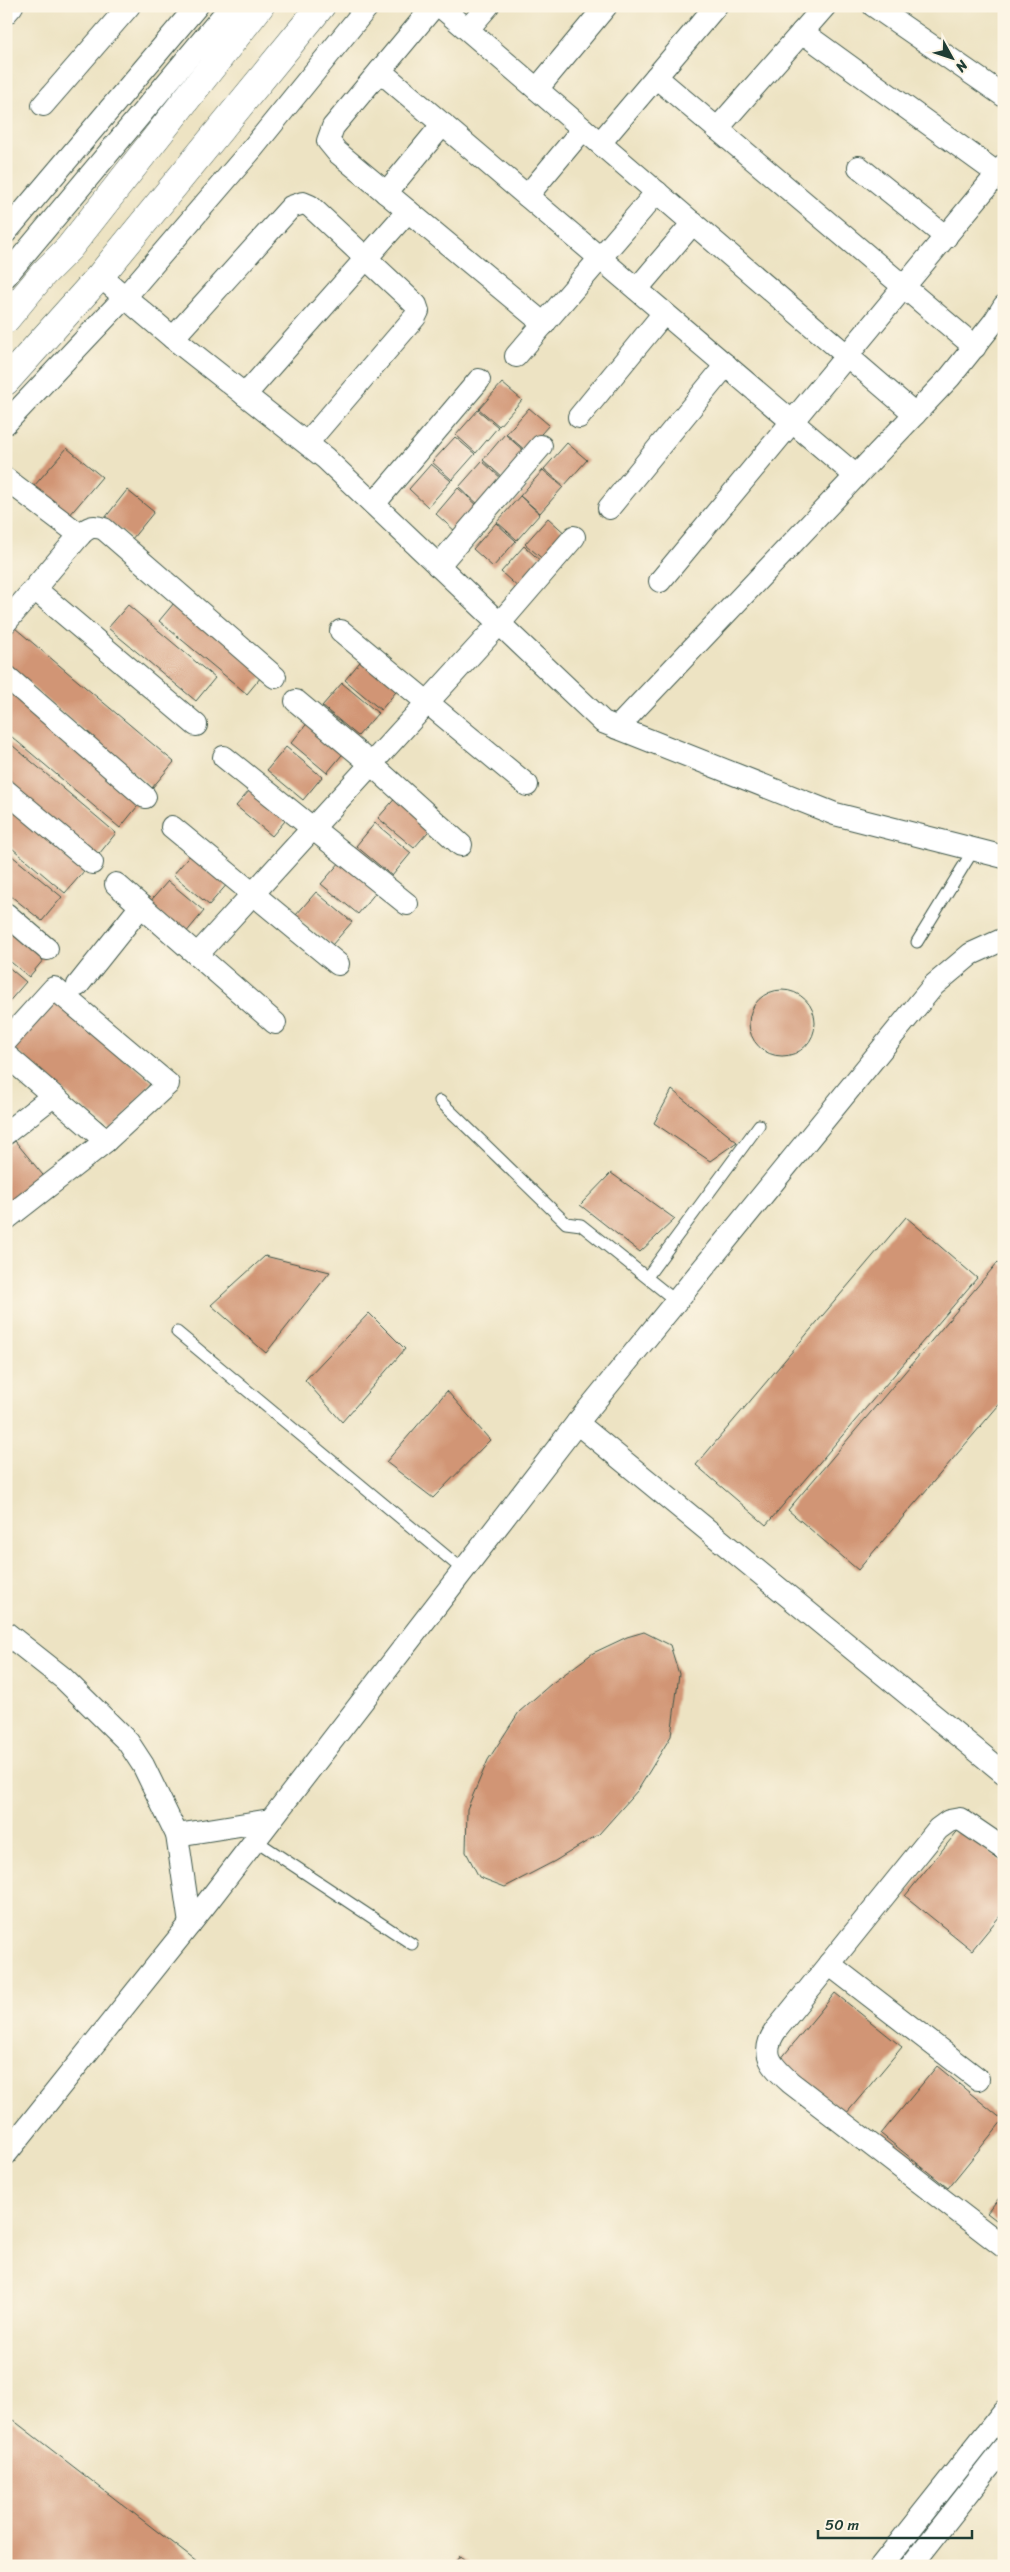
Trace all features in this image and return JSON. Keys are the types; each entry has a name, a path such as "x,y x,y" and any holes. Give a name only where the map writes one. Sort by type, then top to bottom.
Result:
{"street":[{"path":"6,13 12,6"},
{"path":"43,106 129,6"},
{"path":"6,232 197,6"},
{"path":"6,381 100,276 321,6"},
{"path":"6,423 125,297 252,149 368,6"},
{"path":"434,6 333,127 328,141 336,152 544,324"},
{"path":"440,6 915,414"},
{"path":"468,30 488,6"},
{"path":"538,89 606,6"},
{"path":"600,143 716,6"},
{"path":"717,129 825,6"},
{"path":"874,6 1004,96"},
{"path":"6,276 14,250 236,11"},
{"path":"6,319 43,274 68,248 236,11"},
{"path":"660,581 1001,170 802,32"},
{"path":"380,71 856,476"},
{"path":"656,77 975,347"},
{"path":"386,192 443,124"},
{"path":"527,196 583,129"},
{"path":"860,167 946,237"},
{"path":"516,356 656,192"},
{"path":"173,338 290,207 297,203 310,206 416,304 418,311 415,317 307,443"},
{"path":"245,394 408,211"},
{"path":"637,290 693,223"},
{"path":"14,250 43,274"},
{"path":"100,276 173,338 307,443 374,504 602,722 835,814 1004,857"},
{"path":"617,728 915,414 975,347 1004,306"},
{"path":"579,417 664,312"},
{"path":"609,508 726,365"},
{"path":"374,504 479,380"},
{"path":"438,566 541,446"},
{"path":"6,478 80,535"},
{"path":"6,622 36,590 80,535 88,528 95,526 104,529 275,677"},
{"path":"197,955 370,763 499,624 574,537"},
{"path":"36,590 196,725"},
{"path":"341,631 526,785"},
{"path":"6,676 145,797"},
{"path":"296,701 370,763 461,845"},
{"path":"224,757 407,904"},
{"path":"6,791 92,863"},
{"path":"172,827 338,964"},
{"path":"116,884 275,1023"},
{"path":"78,984 141,906"},
{"path":"6,914 47,949"},
{"path":"6,2154 190,1924 577,1423 934,985 971,954 1004,938"},
{"path":"6,1042 54,988 168,1084 106,1141 6,1219"},
{"path":"6,1055 106,1141"},
{"path":"6,1133 53,1096"},
{"path":"577,1423 1004,1773"},
{"path":"6,1633 63,1678 128,1742 164,1803 177,1835 190,1924"},
{"path":"1004,1848 960,1819 949,1821 938,1829 770,2038 768,2047 768,2058 791,2082 1004,2247"},
{"path":"177,1835 270,1820"},
{"path":"829,1964 978,2079"},
{"path":"881,2566 1004,2411"},
{"path":"911,2566 1004,2448"}],"lane":[{"path":"917,942 974,849"},
{"path":"440,1100 566,1223 581,1225 676,1301"},
{"path":"647,1277 759,1125"},
{"path":"177,1332 463,1570"},
{"path":"255,1840 412,1944"}],"building":[{"path":"502,383 522,400 499,426 479,409"},
{"path":"529,408 549,425 526,451 506,434"},
{"path":"478,410 498,427 476,453 456,435"},
{"path":"505,434 525,452 503,478 483,460"},
{"path":"455,437 475,454 452,480 432,462"},
{"path":"567,443 587,460 564,486 544,469"},
{"path":"67,448 102,477 69,516 34,486"},
{"path":"482,461 502,479 479,505 459,487"},
{"path":"431,464 451,481 428,507 409,489"},
{"path":"543,470 563,487 540,513 520,496"},
{"path":"458,488 478,506 456,532 436,514"},
{"path":"127,490 154,512 132,539 105,518"},
{"path":"520,496 540,514 517,540 497,522"},
{"path":"548,518 568,536 545,561 525,544"},
{"path":"496,523 516,541 493,567 473,549"},
{"path":"524,546 544,564 521,590 501,572"},
{"path":"179,597 266,671 247,694 159,621"},
{"path":"128,605 215,678 196,701 108,628"},
{"path":"15,628 174,762 152,788 6,665 6,639"},
{"path":"364,657 400,687 381,710 345,680"},
{"path":"342,683 378,713 358,736 322,706"},
{"path":"6,688 141,802 120,828 6,732"},
{"path":"310,720 346,750 327,773 291,743"},
{"path":"6,740 116,833 95,859 6,784"},
{"path":"286,747 322,777 303,800 267,770"},
{"path":"256,783 292,813 272,836 236,806"},
{"path":"398,795 434,825 414,848 378,818"},
{"path":"6,802 85,870 65,893 6,843"},
{"path":"375,823 411,853 392,876 356,846"},
{"path":"6,851 62,897 42,921 6,892"},
{"path":"193,852 229,882 209,905 173,875"},
{"path":"341,861 377,891 358,914 321,884"},
{"path":"168,881 204,911 185,934 148,904"},
{"path":"316,892 352,922 332,945 296,915"},
{"path":"6,917 49,953 29,977 6,958"},
{"path":"6,965 26,982 6,1005"},
{"path":"776,990 788,990 800,995 810,1005 815,1017 813,1036 800,1051 788,1056 776,1056 764,1051 754,1041 749,1029 749,1017 754,1005 764,995"},
{"path":"54,999 152,1082 111,1130 13,1048"},
{"path":"672,1090 737,1142 710,1161 654,1123"},
{"path":"15,1141 47,1180 6,1212 6,1148"},
{"path":"611,1173 675,1219 640,1252 580,1205"},
{"path":"906,1217 977,1278 766,1525 696,1465"},
{"path":"265,1256 330,1272 266,1353 211,1305"},
{"path":"998,1262 1004,1267 1004,1399 858,1570 788,1510"},
{"path":"369,1313 405,1349 342,1422 305,1380"},
{"path":"447,1391 490,1440 433,1498 386,1462"},
{"path":"644,1632 670,1645 679,1674 671,1736 638,1790 599,1834 555,1861 505,1887 479,1877 466,1852 467,1809 488,1760 519,1712 551,1684 593,1653 627,1637"},
{"path":"960,1828 1004,1864 1004,1911 972,1950 905,1896"},
{"path":"835,1993 902,2047 846,2114 780,2060"},
{"path":"937,2066 1003,2120 948,2188 881,2134"},
{"path":"1004,2192 1004,2226 987,2213"},
{"path":"13,2420 202,2566 6,2566 6,2428"},
{"path":"460,2556 472,2566 452,2566"}]}
